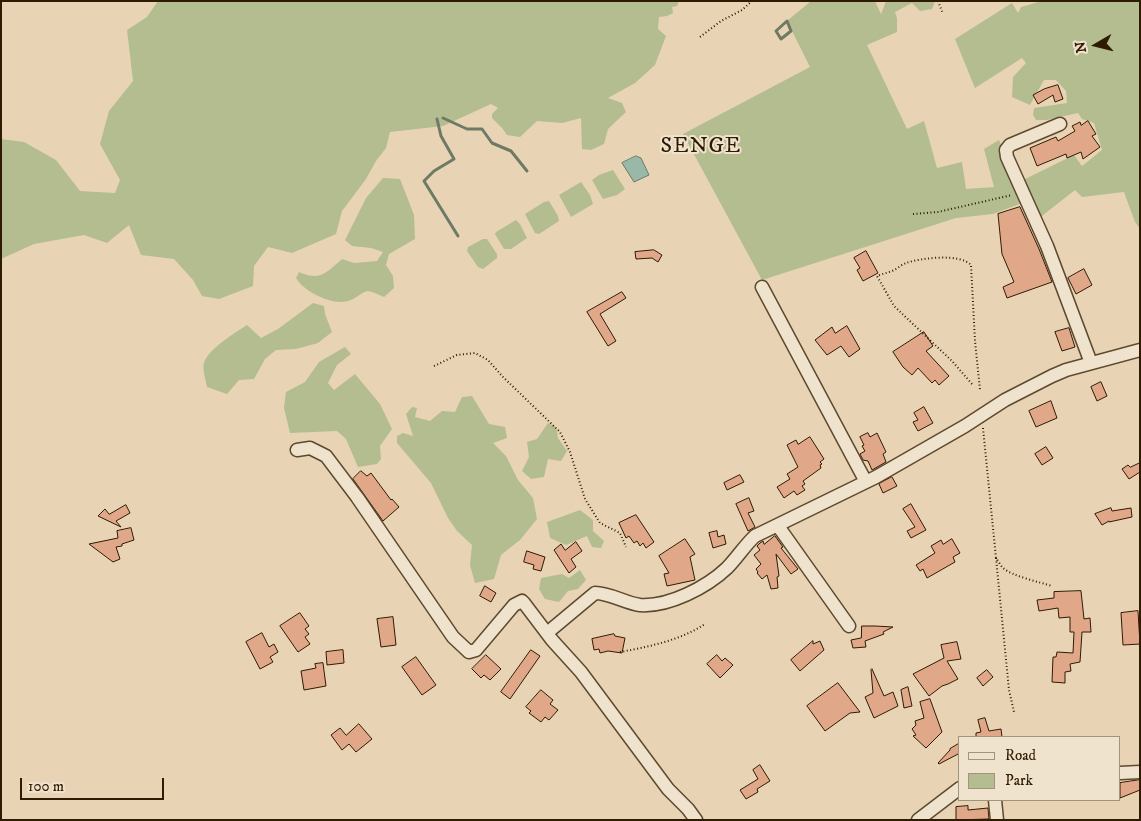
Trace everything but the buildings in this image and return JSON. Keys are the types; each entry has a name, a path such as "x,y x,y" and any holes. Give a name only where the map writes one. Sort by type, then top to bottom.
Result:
{"street":[{"path":"1060,124 1010,145 1006,150 1007,157 1046,246 1092,363"},
{"path":"762,287 866,482"},
{"path":"547,634 595,593 641,605 663,603 682,596 709,581 728,567 756,536 876,477 1005,400 1066,370 1140,350"},
{"path":"297,450 310,448 326,456 358,498 453,637 469,652 476,650 514,605 522,602 547,634 581,672 668,789 688,808 696,820"},
{"path":"778,526 849,626"},
{"path":"1121,773 1140,772"},
{"path":"918,820 958,790"},
{"path":"995,801 997,820"}],"path":[{"path":"700,37 721,21 742,10 752,1"},
{"path":"938,1 943,14"},
{"path":"913,214 938,212 1013,194 1024,196"},
{"path":"972,384 952,361 894,306 877,276 892,271 904,264 922,260 953,258 968,261 971,265 980,390"},
{"path":"434,366 457,355 475,353 488,360 560,432 570,452 585,499 600,523 620,533 626,547"},
{"path":"982,415 1009,690 1014,712"},
{"path":"996,558 1004,568 1016,576 1029,578 1052,586"},
{"path":"620,652 659,643 696,630 705,624"}],"green space":[{"path":"158,1 679,1 677,6 672,7 673,13 659,17 658,29 666,36 655,65 635,83 608,98 622,103 626,112 608,129 604,144 591,150 582,149 581,118 562,123 537,121 520,137 507,135 492,118 492,114 498,108 491,104 443,126 390,132 386,148 342,211 336,234 292,253 268,247 254,266 253,286 219,299 202,296 193,280 174,259 141,255 129,225 107,243 84,235 34,244 1,259 1,139 24,142 56,160 80,191 115,193 120,180 100,144 109,111 133,81 127,30 147,17"},
{"path":"811,1 875,1 881,14 886,1 935,1 932,9 920,11 912,3 895,12 897,32 867,45 907,129 924,121 937,168 962,162 966,189 994,187 984,149 999,140 1025,202 993,214 956,218 762,280 683,134 810,67 787,21"},
{"path":"1042,1 1140,1 1140,229 1135,222 1124,192 1082,197 1075,190 1038,219 1021,181 1074,155 1082,166 1102,150 1094,123 1082,119 1078,113 1047,120 1036,120 1033,115 1034,108 1067,103 1066,91 1056,80 1044,80 1030,105 1012,97 1013,77 1026,63 1022,58 975,88 955,39 1012,3 1018,13 1021,7"},
{"path":"613,170 625,189 617,195 603,199 592,180 599,175"},
{"path":"383,178 400,179 414,215 415,239 389,254 386,265 393,276 394,288 384,297 367,291 348,301 341,302 326,299 305,288 296,278 299,272 318,276 342,259 354,263 377,261 383,252 371,248 352,246 345,240 366,198"},
{"path":"581,182 590,195 593,204 571,217 559,195"},
{"path":"549,201 559,221 539,234 535,233 525,214 544,202"},
{"path":"516,220 527,238 511,249 504,249 495,234"},
{"path":"483,239 487,239 497,254 497,258 483,269 478,267 467,251 468,247"},
{"path":"313,303 324,306 332,332 318,343 296,349 276,350 265,359 254,379 239,380 227,394 207,387 204,363 211,352 222,342 247,325 261,338 278,329"},
{"path":"345,347 351,354 337,365 328,383 334,390 355,374 380,404 392,429 380,446 381,459 377,464 358,467 346,439 337,431 290,433 284,408 286,392 305,382 319,362"},
{"path":"472,396 489,424 505,427 507,438 493,443 506,456 518,480 533,498 537,519 520,540 501,555 494,579 475,583 470,565 472,545 457,531 448,518 431,483 397,443 397,436 403,433 413,436 406,414 412,407 417,408 415,417 430,421 442,411 455,412 462,397"},
{"path":"548,423 556,427 558,438 567,451 561,461 548,459 544,477 531,479 522,471 529,457 527,442 537,439"},
{"path":"580,510 593,520 593,531 604,541 601,548 592,547 587,536 566,545 550,538 547,522"},
{"path":"580,570 586,580 578,589 568,591 559,602 545,599 539,589 541,578 562,574 569,578"}],"shaded area":[{"path":"636,156 641,158 649,175 634,182 622,163"}],"waterway":[{"path":"787,21 791,31 781,39 776,31 787,21"},
{"path":"443,118 467,129 482,129 492,143 511,151 527,171"},
{"path":"437,119 441,136 454,159 434,171 424,181 458,236"}],"district":[{"name":"SENGE","path":"701,147"}]}
